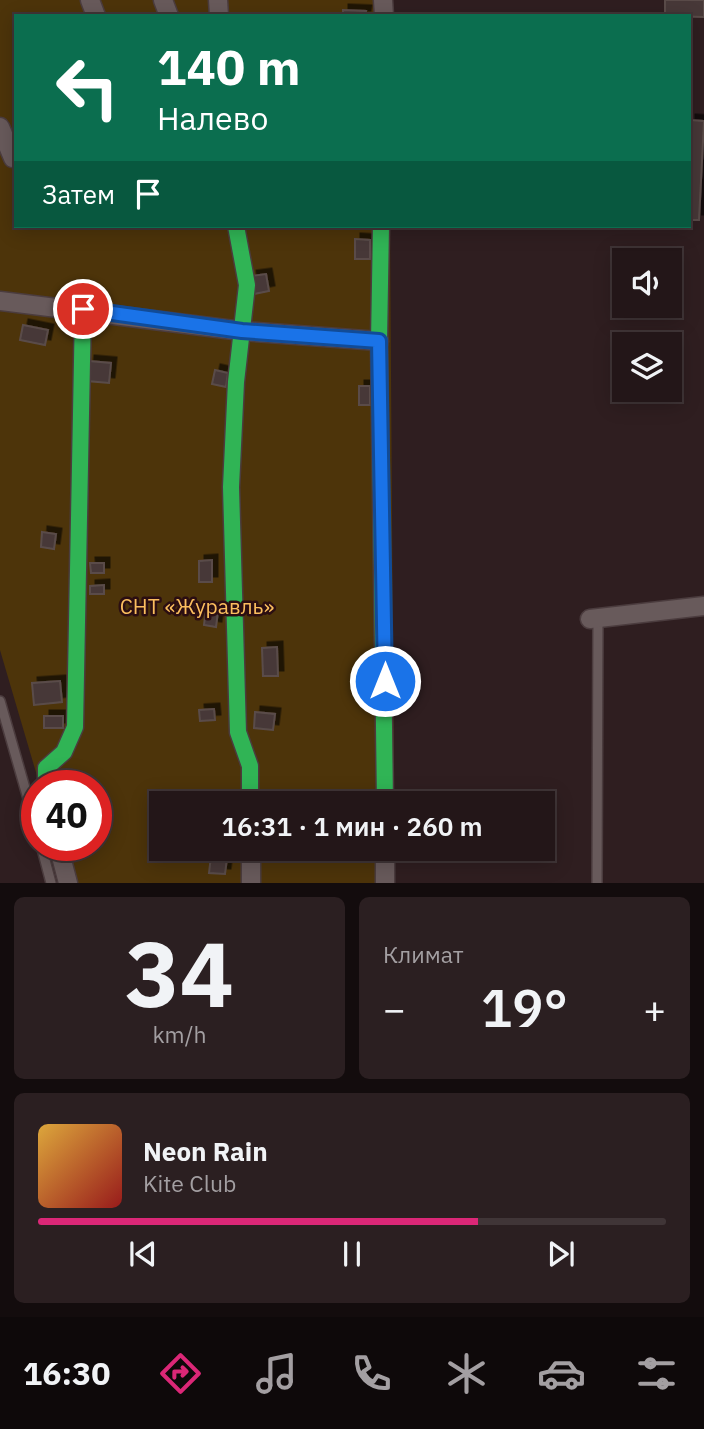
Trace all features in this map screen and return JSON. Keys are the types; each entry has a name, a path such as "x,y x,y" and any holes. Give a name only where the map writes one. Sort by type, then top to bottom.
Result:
{"street":[{"path":"0,127 14,158"},
{"path":"236,228 247,285 231,487 238,732 250,766 250,791"},
{"path":"381,228 379,341 385,791"},
{"path":"0,300 242,331 379,341"},
{"path":"46,770 64,752 75,727 83,309"},
{"path":"594,619 704,606"},
{"path":"62,861 68,883"},
{"path":"251,861 251,883"},
{"path":"385,861 385,883"}],"lane":[{"path":"594,619 597,883"},
{"path":"0,701 21,775"},
{"path":"45,861 51,883"}],"green space":[{"name":"СНТ «Журавль»","path":"0,0 388,0 388,14 14,14 14,228 390,228 394,791 149,791 149,861 395,861 395,883 63,883 58,861 112,861 112,770 35,770 0,650"}],"building":[{"path":"665,0 704,0 704,17 665,14"},
{"path":"343,10 366,11 365,14 343,14"},
{"path":"691,120 704,121 699,220 691,220"},
{"path":"355,239 370,240 370,259 355,259"},
{"path":"266,274 269,291 254,294 251,276"},
{"path":"23,325 48,330 45,345 20,340"},
{"path":"89,361 111,363 109,383 87,381"},
{"path":"215,370 228,373 226,387 212,384"},
{"path":"359,386 370,386 370,405 359,405"},
{"path":"42,532 56,534 54,549 41,547"},
{"path":"212,560 212,582 199,582 199,561"},
{"path":"90,563 104,563 104,573 91,573"},
{"path":"104,585 104,594 90,594 90,586"},
{"path":"206,609 218,611 216,627 204,625"},
{"path":"277,647 278,676 263,676 262,648"},
{"path":"60,681 62,702 34,705 32,683"},
{"path":"214,709 215,720 200,721 199,710"},
{"path":"255,712 275,714 273,730 254,728"},
{"path":"44,716 63,716 63,728 44,728"},
{"path":"210,861 227,861 225,874 209,873"}],"traffic: fast":[{"path":"236,228 247,285 236,382 231,487 238,732 250,766 250,791"},
{"path":"381,228 379,341 385,791"},
{"path":"46,770 64,752 75,727 83,309"}],"route":[{"path":"83,309 242,331 379,341 385,681"}]}
